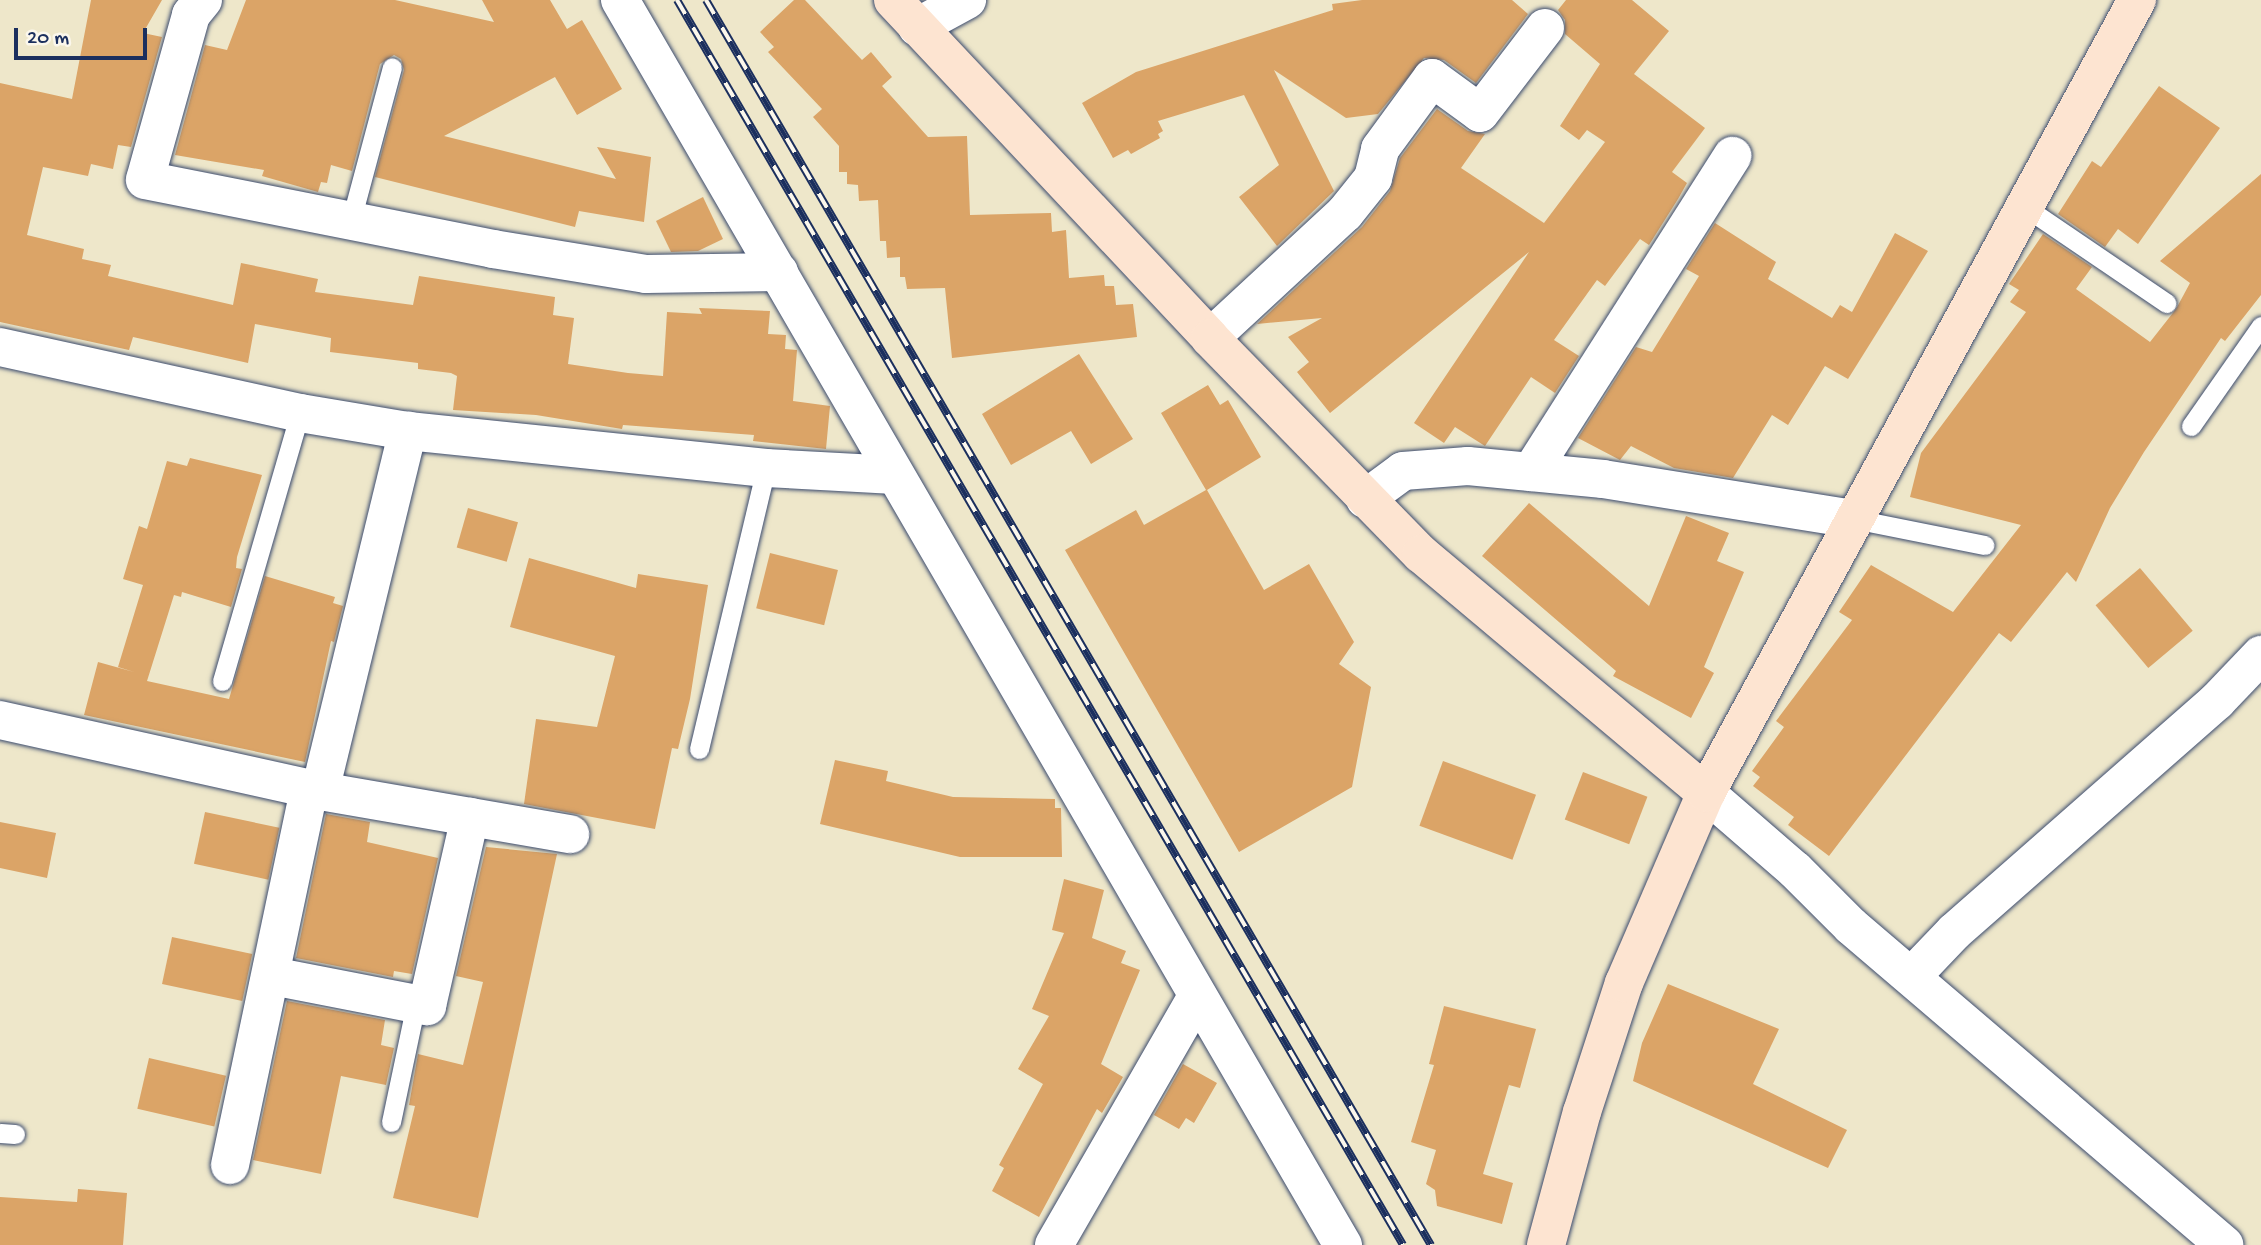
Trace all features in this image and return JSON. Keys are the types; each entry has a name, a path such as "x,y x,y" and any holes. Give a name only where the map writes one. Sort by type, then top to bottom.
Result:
{"street":[{"path":"203,0 191,15 145,180 646,274 779,272"},
{"path":"620,0 1343,1245"},
{"path":"905,14 967,0"},
{"path":"1546,1245 1582,1112 1620,994 1706,793 2137,0"},
{"path":"905,14 1210,338 1421,554 1706,793 1912,976 2224,1245"},
{"path":"1210,338 1345,213 1373,178 1380,149 1432,78 1480,113 1545,28"},
{"path":"1531,471 1732,156"},
{"path":"0,347 300,413 408,431 766,468 895,475"},
{"path":"230,1165 315,790 408,431"},
{"path":"1365,499 1403,471 1468,466 1531,471 1854,519"},
{"path":"1912,976 1954,932 2217,701 2261,655"},
{"path":"0,720 315,790 570,834"},
{"path":"272,976 427,1006 470,817"},
{"path":"1054,1245 1197,996"}],"lane":[{"path":"351,220 392,66"},
{"path":"2025,207 2166,303"},
{"path":"2191,426 2261,326"},
{"path":"222,681 300,413"},
{"path":"699,749 766,468"},
{"path":"1854,519 1984,545"},
{"path":"391,1122 416,1003"}],"building":[{"path":"91,0 162,0 143,33 162,37 131,147 118,145 113,169 91,164 88,176 43,167 27,235 84,249 82,259 111,265 108,276 233,305 241,263 318,279 315,292 413,305 419,276 555,297 553,315 574,318 568,364 628,373 663,376 667,312 702,314 699,308 770,311 768,334 786,335 785,349 797,350 793,401 830,406 826,449 753,441 754,435 623,425 622,429 536,415 453,410 457,376 451,373 418,369 418,363 330,352 331,338 255,324 248,363 133,337 129,350 0,322 0,83 72,99"},
{"path":"246,0 395,0 494,22 482,0 550,0 567,29 582,20 622,89 577,115 555,77 444,136 616,179 597,147 651,157 644,222 579,211 575,227 375,177 404,70 401,59 394,55 380,64 352,171 331,165 327,183 321,182 318,192 262,176 264,170 175,155 205,45 227,50"},
{"path":"794,0 805,0 862,60 871,52 892,77 882,86 928,137 967,136 970,215 1051,213 1052,232 1066,230 1069,278 1104,275 1105,286 1114,286 1116,305 1133,304 1137,337 952,358 945,288 907,289 905,277 900,277 900,257 887,258 886,241 880,241 878,200 859,201 858,185 847,184 847,172 839,172 839,146 813,117 822,109 768,52 774,47 760,32"},
{"path":"1362,0 1512,0 1528,14 1476,83 1444,60 1424,58 1378,114 1346,118 1274,70 1334,191 1277,246 1239,197 1279,165 1244,95 1158,121 1163,131 1158,134 1160,138 1131,154 1128,150 1113,158 1082,103 1136,72 1333,10 1332,4"},
{"path":"1566,0 1632,0 1669,31 1634,74 1705,128 1672,172 1687,183 1678,199 1649,245 1640,239 1605,286 1597,280 1554,340 1579,356 1555,393 1531,377 1485,446 1455,427 1444,443 1414,423 1529,252 1330,413 1297,372 1309,362 1288,337 1322,318 1257,324 1362,227 1390,191 1400,158 1437,109 1468,131 1485,134 1461,168 1544,223 1605,142 1587,130 1579,140 1560,126 1600,64 1565,34 1565,20 1558,10"},
{"path":"2159,86 2220,128 2138,244 2118,229 2105,247 2058,214 2092,161 2101,167"},
{"path":"2261,174 2261,295 2225,341 2221,338 2144,452 2110,508 2076,582 2067,572 2011,642 1999,633 1829,856 1788,825 1794,817 1753,786 1760,777 1752,771 1784,727 1776,721 1852,620 1839,612 1871,565 1953,612 2021,525 1910,497 1921,453 2026,312 2010,302 2019,290 2009,284 2043,234 2092,267 2076,289 2150,342 2176,309 2190,283 2160,261"},
{"path":"703,197 723,239 698,251 671,252 656,221"},
{"path":"1715,223 1776,262 1768,279 1832,318 1840,305 1852,312 1895,233 1928,251 1848,379 1825,366 1788,425 1772,415 1733,478 1674,468 1631,446 1620,460 1578,438 1636,347 1652,352 1699,276 1686,269"},
{"path":"1079,354 1133,439 1091,464 1071,431 1011,465 982,414"},
{"path":"1208,385 1220,405 1228,400 1261,457 1207,490 1264,590 1309,564 1354,642 1339,664 1371,687 1352,787 1239,852 1065,550 1136,510 1144,525 1206,490 1161,413"},
{"path":"190,458 262,475 237,557 236,568 242,569 231,607 182,592 181,597 174,595 147,681 229,699 265,576 335,597 333,603 343,606 334,642 331,641 305,762 84,715 98,662 134,672 118,667 143,585 123,579 139,526 147,529 167,461 187,466"},
{"path":"1529,503 1649,606 1686,516 1729,533 1717,561 1744,572 1704,667 1714,673 1691,718 1613,676 1616,671 1482,556"},
{"path":"468,508 518,522 507,562 457,547"},
{"path":"770,553 838,570 824,625 756,608"},
{"path":"529,558 636,588 638,574 708,585 690,699 678,749 672,748 655,829 524,804 536,719 597,727 615,656 510,627"},
{"path":"2140,568 2193,631 2148,668 2096,605"},
{"path":"835,760 888,771 886,781 953,797 1055,799 1055,808 1061,808 1062,857 960,857 820,824"},
{"path":"1443,761 1536,795 1512,860 1419,826"},
{"path":"1583,772 1647,797 1629,844 1565,820"},
{"path":"205,812 279,828 268,880 194,864"},
{"path":"326,814 370,822 367,842 438,858 412,974 394,971 393,977 296,958"},
{"path":"0,822 56,833 47,878 0,868"},
{"path":"486,847 557,854 478,1218 393,1198 415,1106 409,1105 418,1054 463,1065 483,982 456,976"},
{"path":"1064,879 1104,890 1092,938 1126,951 1121,963 1140,970 1101,1064 1123,1077 1102,1113 1097,1109 1039,1217 992,1191 1004,1168 999,1165 1043,1084 1018,1069 1049,1016 1032,1009 1064,933 1052,930"},
{"path":"172,937 252,954 242,1001 162,984"},
{"path":"1668,984 1779,1029 1753,1084 1847,1130 1828,1168 1633,1081 1642,1043"},
{"path":"287,1001 385,1020 381,1045 394,1048 386,1085 341,1076 321,1174 253,1160"},
{"path":"1444,1006 1536,1029 1520,1088 1509,1085 1483,1174 1513,1183 1502,1224 1437,1206 1435,1190 1426,1184 1436,1150 1411,1142 1434,1065 1429,1064"},
{"path":"149,1058 226,1076 214,1126 137,1109"},
{"path":"1183,1064 1217,1083 1194,1123 1186,1118 1179,1129 1154,1115"},
{"path":"78,1189 127,1193 123,1245 0,1245 0,1197 77,1202"}],"railway":[{"path":"677,0 1403,1245"},
{"path":"706,0 1431,1245"}]}
